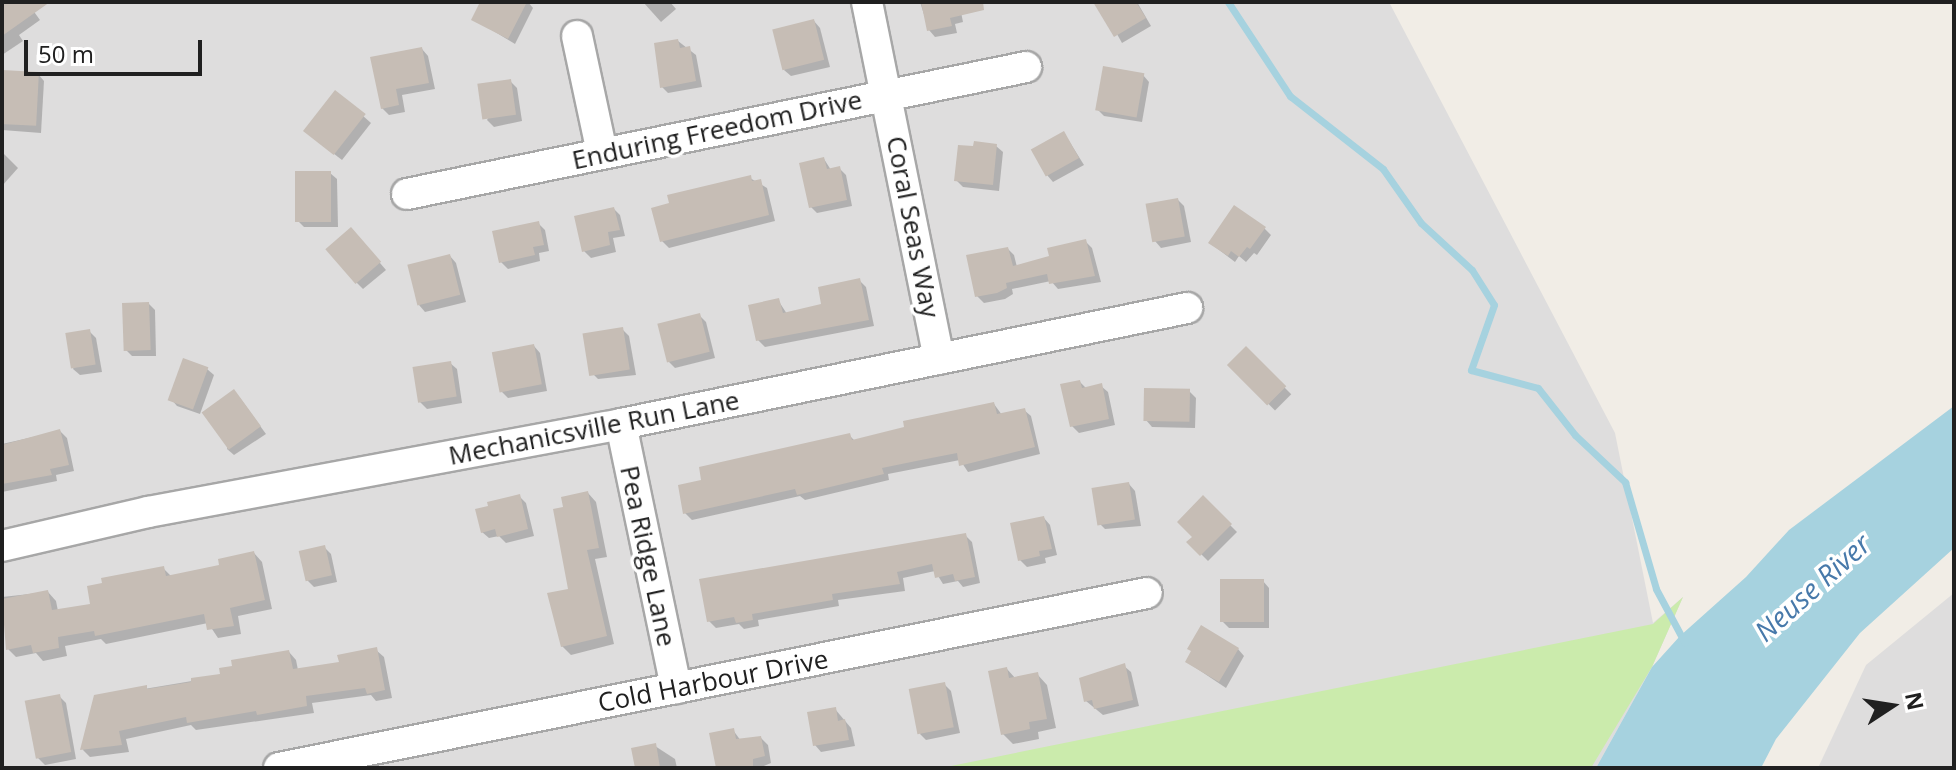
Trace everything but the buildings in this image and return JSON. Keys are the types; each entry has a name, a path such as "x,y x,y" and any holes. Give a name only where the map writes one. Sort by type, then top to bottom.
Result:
{"street":[{"name":"Coral Seas Way","path":"867,2 939,359"},
{"path":"577,36 602,153"},
{"name":"Enduring Freedom Drive","path":"407,194 1026,67"},
{"name":"Mechanicsville Run Lane","path":"2,546 148,512 621,424 1187,308"},
{"name":"Pea Ridge Lane","path":"621,424 676,688"},
{"name":"Cold Harbour Drive","path":"279,768 1147,593"}],"shaded area":[{"path":"2,2 1389,2 1615,433 1653,623 1683,597 1652,667 1596,768 2,768"},
{"path":"1954,593 1954,768 1818,768 1866,665"}],"green space":[{"path":"1683,597 1652,667 1591,768 941,768 1653,624"}],"water":[{"name":"Neuse River","path":"1954,406 1954,548 1860,633 1776,739 1761,768 1596,768 1652,667 1680,636 1746,577 1789,530"}],"waterway":[{"path":"1228,2 1290,96 1383,169 1421,223 1472,270 1494,305 1471,370 1538,388 1575,435 1625,482 1656,589 1685,643"}]}
